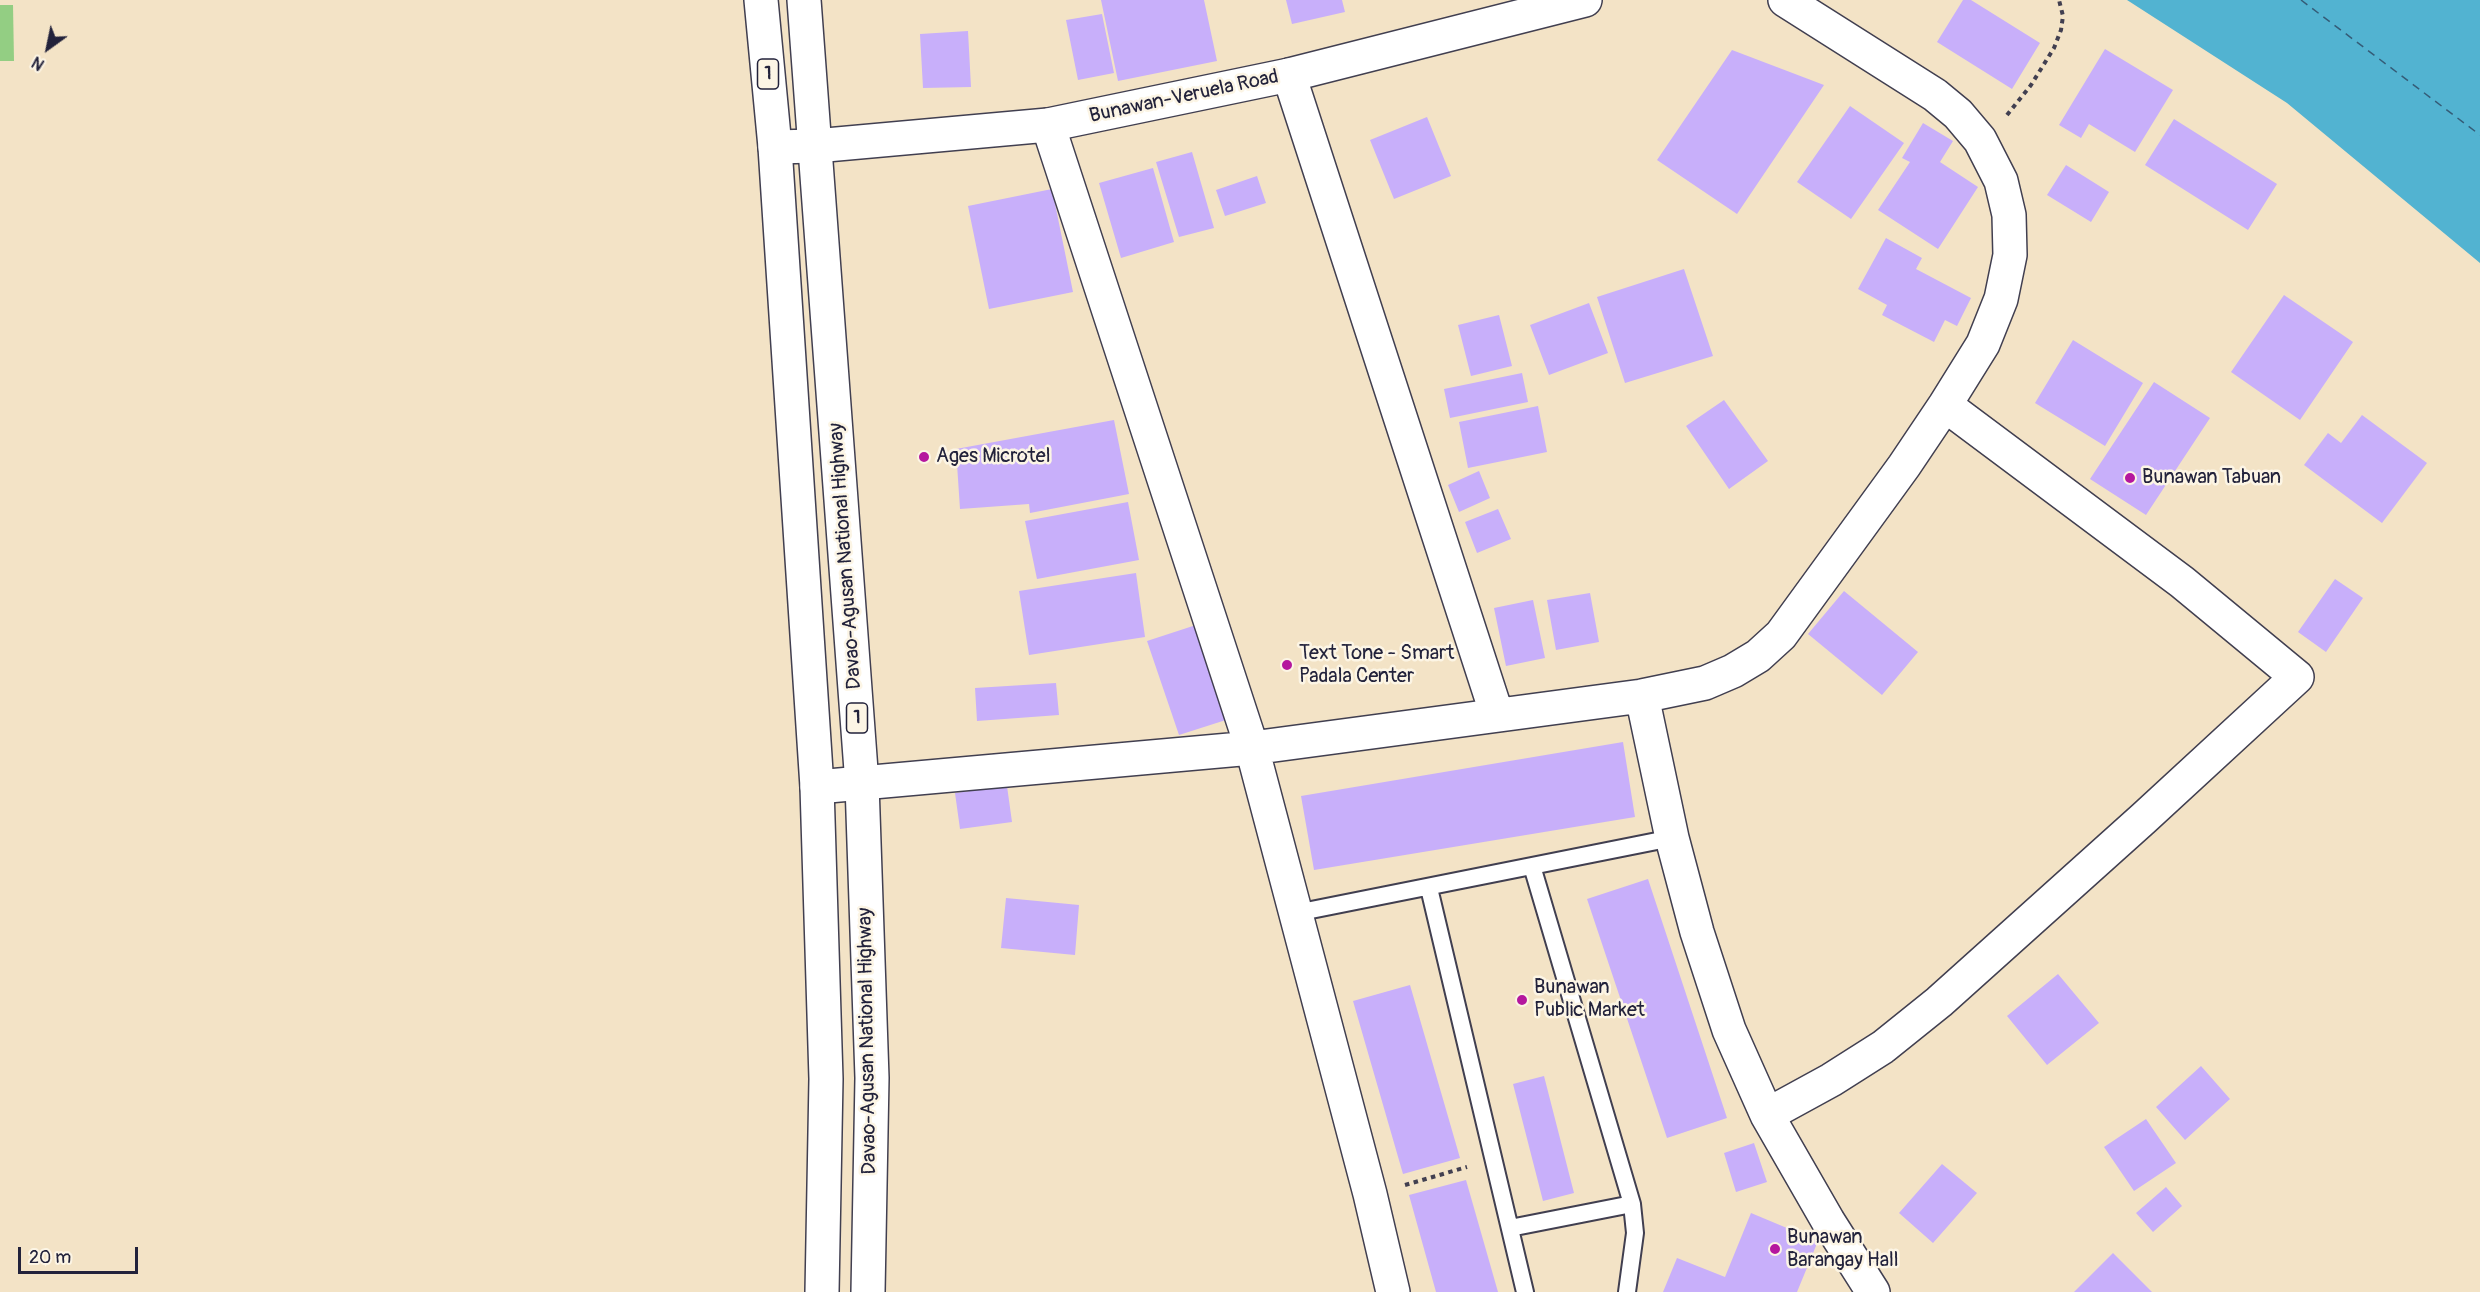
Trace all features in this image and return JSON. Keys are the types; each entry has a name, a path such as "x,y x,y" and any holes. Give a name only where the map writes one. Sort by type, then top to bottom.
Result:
{"main road":[{"name":"1","path":"761,0 775,147 817,786 826,1079 822,1292"},
{"name":"Davao-Agusan National Highway","path":"804,0 862,783 872,1078 868,1292"},
{"name":"Bunawan-Veruela Road","path":"775,147 815,146 1047,125 1288,75 1585,0"},
{"path":"817,786 1252,748 1642,696 1705,683 1733,671 1758,656 1781,635 1945,405 1983,344 2001,299 2010,255 2009,215 2001,181 1980,140 1958,114 1935,95 1785,0"},
{"path":"1288,75 1497,715"},
{"path":"1047,125 1252,748 1394,1292"},
{"path":"791,388 833,386"},
{"path":"1767,1115 1883,1047 1939,1002 2297,677 2182,582 1945,405"},
{"path":"1642,696 1672,838 1697,933 1730,1030 1767,1115 1828,1221 1873,1292"}],"lane":[{"path":"1296,913 1672,838"},
{"path":"1532,866 1632,1204 1635,1233 1632,1269 1627,1292"},
{"path":"1429,888 1525,1292"},
{"path":"1510,1228 1632,1204"}],"path":[{"path":"1980,140 2015,106 2054,48 2063,16 2059,0"},
{"path":"1370,1194 1494,1160"}],"green space":[{"path":"0,5 13,5 14,61 0,61"}],"water":[{"path":"2127,0 2480,0 2480,263 2287,103"}],"building":[{"path":"1101,0 1204,0 1217,61 1118,81"},
{"path":"1286,0 1342,0 1345,12 1292,24"},
{"path":"1963,0 1971,0 2040,43 2012,89 1937,42"},
{"path":"1102,14 1114,73 1078,80 1066,20"},
{"path":"968,31 971,87 923,88 920,34"},
{"path":"2105,49 2173,90 2135,152 2089,124 2081,138 2059,125"},
{"path":"1732,50 1824,85 1737,214 1657,160"},
{"path":"1850,106 1904,143 1851,219 1797,182"},
{"path":"1427,117 1451,176 1394,199 1370,140"},
{"path":"2174,119 2277,184 2248,230 2145,165"},
{"path":"1923,123 1953,141 1940,162 1978,187 1938,249 1878,210 1910,162 1902,158"},
{"path":"1192,152 1214,228 1179,237 1156,162"},
{"path":"2066,165 2109,192 2091,222 2047,195"},
{"path":"1153,168 1174,242 1121,258 1099,183"},
{"path":"1257,176 1266,203 1225,216 1216,190"},
{"path":"1052,189 1073,292 989,309 968,206"},
{"path":"1886,238 1922,258 1916,269 1971,298 1957,326 1945,320 1934,342 1882,315 1887,305 1858,289"},
{"path":"1684,269 1713,356 1625,383 1597,297"},
{"path":"2284,295 2353,342 2300,420 2231,372"},
{"path":"1589,303 1608,353 1549,375 1530,325"},
{"path":"1499,315 1512,366 1471,376 1458,325"},
{"path":"2073,340 2143,383 2105,446 2035,403"},
{"path":"1522,373 1528,402 1450,418 1444,389"},
{"path":"2154,382 2210,418 2146,515 2090,479"},
{"path":"1724,400 1768,461 1729,489 1686,426"},
{"path":"1538,406 1547,452 1468,468 1459,422"},
{"path":"2362,415 2427,463 2382,523 2304,465 2328,433 2341,443"},
{"path":"1114,420 1129,494 1030,513 1029,504 960,509 956,449"},
{"path":"1479,471 1490,498 1459,512 1448,485"},
{"path":"1128,502 1139,560 1037,579 1025,521"},
{"path":"1498,509 1511,539 1477,553 1465,522"},
{"path":"1136,573 1145,637 1029,655 1019,591"},
{"path":"2335,579 2363,598 2326,652 2298,632"},
{"path":"1844,591 1918,652 1882,695 1808,634"},
{"path":"1590,593 1599,642 1556,650 1547,600"},
{"path":"1533,600 1545,658 1506,666 1494,608"},
{"path":"1196,625 1229,719 1179,735 1147,641"},
{"path":"1056,683 1059,715 977,721 975,688"},
{"path":"1623,742 1635,817 1314,870 1301,796"},
{"path":"1007,786 1012,822 960,829 955,793"},
{"path":"1648,879 1727,1118 1667,1138 1587,899"},
{"path":"1006,898 1079,905 1075,955 1001,948"},
{"path":"2058,974 2099,1023 2047,1065 2007,1016"},
{"path":"1410,985 1460,1158 1403,1174 1353,1001"},
{"path":"2201,1066 2230,1099 2185,1140 2156,1107"},
{"path":"1544,1076 1574,1193 1543,1201 1513,1084"},
{"path":"2146,1119 2176,1163 2134,1191 2104,1147"},
{"path":"1754,1143 1767,1182 1736,1192 1724,1153"},
{"path":"1942,1164 1977,1193 1933,1243 1899,1213"},
{"path":"1466,1180 1498,1292 1436,1292 1409,1195"},
{"path":"2166,1187 2182,1206 2153,1232 2136,1213"},
{"name":"Bunawan Barangay Hall","path":"1751,1213 1818,1241 1797,1292 1663,1292 1677,1258 1725,1277"},
{"path":"2113,1253 2152,1292 2074,1292"}],"ferry route":[{"path":"2301,0 2480,135"}],"place":[{"name":"Ages Microtel","path":"924,457"},
{"name":"Bunawan Tabuan","path":"2130,478"},
{"name":"Text Tone - Smart Padala Center","path":"1287,665"},
{"name":"Bunawan Public Market","path":"1522,1000"},
{"name":"Bunawan Barangay Hall","path":"1775,1249"}]}
